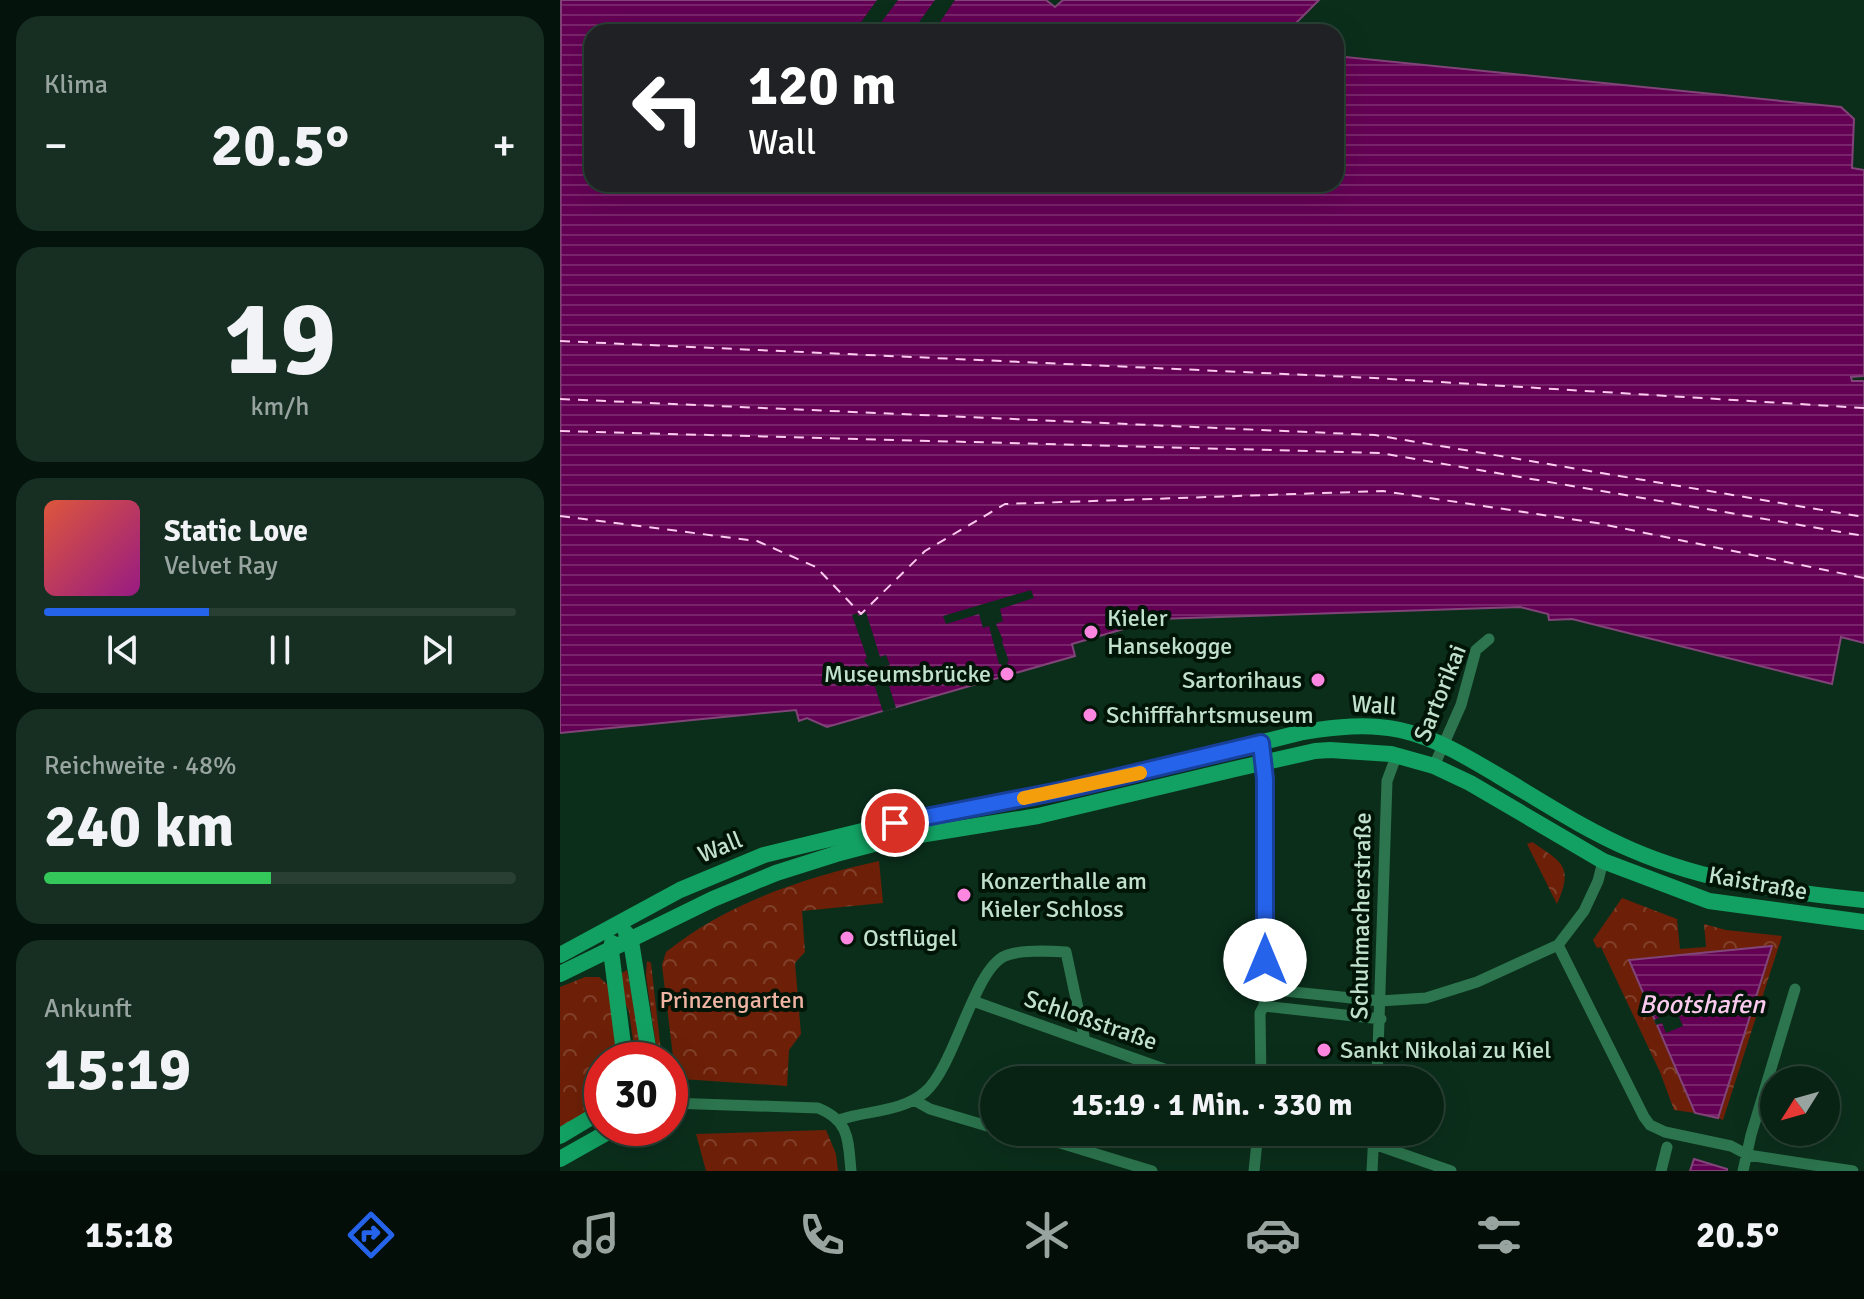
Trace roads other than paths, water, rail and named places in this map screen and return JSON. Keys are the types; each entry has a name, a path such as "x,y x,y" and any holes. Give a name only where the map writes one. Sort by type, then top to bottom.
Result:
{"main road":[{"name":"Wall","path":"560,955 690,886 775,852 895,823 1064,790 1316,730 1370,726 1398,729 1444,744 1612,841"},
{"name":"Wall","path":"560,974 740,887 836,854 889,840 1069,810 1330,750 1397,754 1434,766 1470,783 1603,861"},
{"name":"Kaistraße","path":"1612,841 1722,880 1775,890 1864,900"},
{"name":"Kaistraße","path":"1603,861 1709,901 1864,922"},
{"path":"619,924 631,941 647,1042"},
{"path":"619,924 611,951 623,1042"},
{"path":"560,1136 584,1122"},
{"path":"560,1159 584,1145"}],"street":[{"name":"Sartorikai","path":"1434,766 1461,705 1476,650 1489,639"},
{"path":"1261,743 1264,763 1265,989 1264,1006 1260,1013 1261,1066"},
{"name":"Schuhmacherstraße","path":"1378,1066 1387,781 1397,754"},
{"path":"1064,790 1069,810"},
{"path":"1265,989 1380,1001 1426,998 1477,982 1558,945 1584,911 1612,841"},
{"path":"1558,945 1650,1125 1671,1133 1731,1146 1748,1155 1853,1171"},
{"path":"839,1120 914,1100 928,1089 940,1073 991,967 1007,955 1066,952 1085,1041"},
{"path":"1743,1171 1795,989"},
{"name":"Schloßstraße","path":"973,1001 1156,1066"},
{"path":"1264,1006 1381,1019"},
{"path":"914,1100 930,1109 980,1124"},
{"path":"688,1105 818,1108 839,1120 848,1143 851,1171"},
{"path":"1070,1146 1152,1171"},
{"path":"1254,1171 1257,1146"},
{"path":"1372,1171 1374,1146"},
{"path":"1393,1146 1451,1171"},
{"path":"1661,1171 1667,1147"}],"water":[{"path":"561,0 1046,0 1055,7 1063,0 1319,0 1295,24 584,24 584,192 1344,192 1344,57 1841,107 1854,119 1852,168 1864,170 1864,376 1851,377 1852,381 1864,381 1864,643 1841,637 1832,684 1572,619 1549,620 1548,614 1520,607 1158,619 1072,644 1075,656 827,727 807,718 799,721 796,710 560,733"},
{"name":"Bootshafen","path":"1772,946 1718,1118 1695,1113 1629,960"},
{"path":"1694,1159 1727,1169 1727,1171 1690,1171"}],"place":[{"name":"Kieler Hansekogge","path":"1091,632"},
{"name":"Museumsbrücke","path":"1007,674"},
{"name":"Sartorihaus","path":"1318,680"},
{"name":"Schifffahrtsmuseum","path":"1090,715"},
{"name":"Konzerthalle am Kieler Schloss","path":"964,895"},
{"name":"Ostflügel","path":"847,938"},
{"name":"Sankt Nikolai zu Kiel","path":"1324,1050"}],"park label":[{"name":"Prinzengarten","path":"732,1000"}]}
